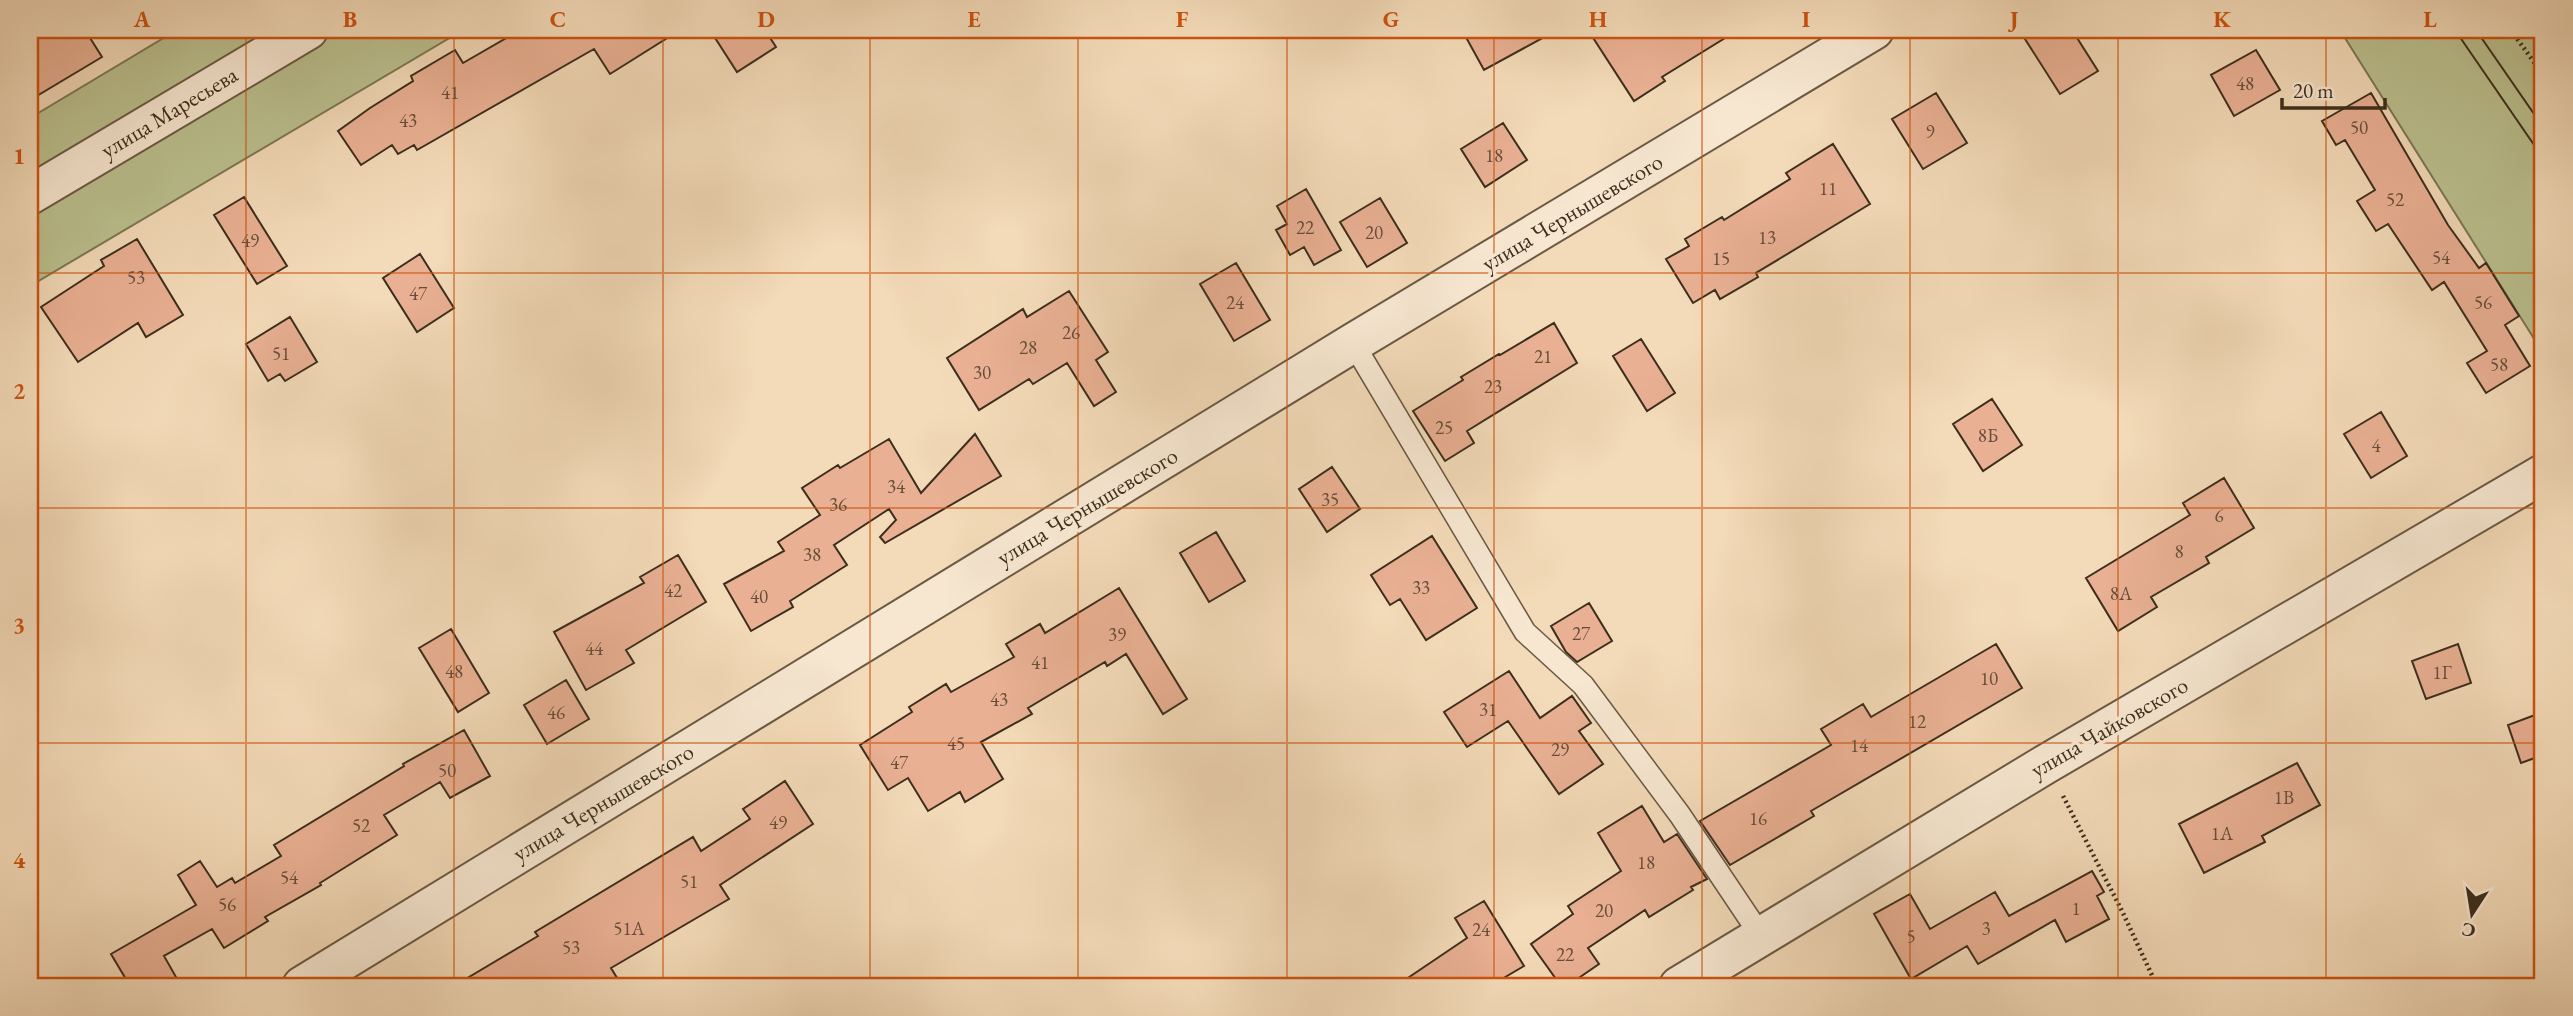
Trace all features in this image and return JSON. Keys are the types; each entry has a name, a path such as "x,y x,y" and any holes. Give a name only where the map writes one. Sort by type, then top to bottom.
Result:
{"street":[{"name":"улица Маресьева","path":"30,195 308,30"},
{"name":"улица Чернышевского","path":"302,986 1353,343 1874,30"},
{"name":"улица Чайковского","path":"1679,986 2046,764 2543,474"}],"lane":[{"path":"1353,343 1525,632 1584,685 1680,815 1761,936"}],"path":[{"path":"2511,30 2543,75"},
{"path":"2046,764 2122,911 2157,986"}],"green space":[{"path":"177,30 463,30 30,286 30,118"},
{"path":"2340,30 2543,30 2543,353"}],"building":[{"path":"45,30 85,30 102,57 30,100 30,39"},
{"path":"520,30 680,30 610,74 594,49 417,150 414,145 398,154 392,145 361,165 338,131 413,81 411,76 455,50 463,63"},
{"path":"710,30 765,30 776,47 737,72"},
{"path":"1462,30 1557,30 1484,70"},
{"path":"1588,30 1738,30 1662,77 1665,81 1634,101"},
{"path":"2040,30 2072,30 2098,71 2060,94 2025,39"},
{"path":"2256,50 2280,90 2234,116 2211,75"},
{"path":"1936,93 1967,143 1923,169 1892,119"},
{"path":"2371,93 2448,225 2479,268 2486,263 2519,316 2505,325 2530,366 2486,393 2467,363 2487,351 2444,282 2432,290 2388,224 2376,231 2357,201 2375,190 2345,140 2336,145 2322,121"},
{"path":"1503,123 1527,160 1485,187 1461,149"},
{"path":"1833,144 1870,204 1756,273 1758,277 1720,299 1715,290 1693,303 1666,259 1689,246 1685,239 1722,217 1724,220 1790,179 1786,173"},
{"path":"1306,189 1341,250 1314,265 1304,247 1290,255 1276,230 1287,224 1277,206"},
{"path":"244,197 287,266 257,284 214,215"},
{"path":"1380,198 1407,243 1367,267 1340,222"},
{"path":"137,239 183,315 146,337 138,323 78,362 41,307 104,266 101,260"},
{"path":"420,254 454,308 417,332 383,278"},
{"path":"1236,263 1270,320 1234,341 1200,284"},
{"path":"1069,291 1108,352 1096,360 1116,392 1094,406 1067,363 1033,384 1029,379 979,410 947,358 1023,309 1027,317"},
{"path":"290,317 317,362 285,381 280,374 268,381 246,344"},
{"path":"1554,323 1577,363 1467,431 1474,443 1445,461 1413,411 1463,380 1461,377"},
{"path":"1641,339 1675,393 1647,411 1613,356"},
{"path":"1992,399 2022,445 1983,471 1953,424"},
{"path":"2381,412 2407,456 2371,478 2344,434"},
{"path":"975,434 1001,476 885,543 880,537 896,520 889,509 834,545 847,565 790,601 793,607 751,631 724,584 784,551 778,542 820,515 802,488 838,465 840,468 889,439 921,493"},
{"path":"1332,467 1360,509 1327,532 1299,489"},
{"path":"2224,478 2254,528 2206,557 2209,563 2151,597 2157,607 2118,631 2086,578 2190,515 2183,503"},
{"path":"1216,532 1245,581 1209,602 1180,553"},
{"path":"1432,536 1477,608 1426,640 1400,599 1390,605 1371,575"},
{"path":"678,555 706,602 626,650 634,663 586,690 554,632 644,583 640,577"},
{"path":"1119,588 1187,699 1163,714 1126,654 1107,666 1105,662 1028,708 1032,714 981,742 1003,779 965,802 960,792 928,811 908,778 888,790 860,745 912,712 909,707 946,684 951,692 1014,657 1006,644 1040,624 1045,633"},
{"path":"1589,603 1612,641 1577,662 1566,652 1551,626"},
{"path":"451,629 489,693 458,712 419,648"},
{"path":"1996,644 2022,688 1811,811 1814,816 1730,865 1700,821 1831,745 1821,729 1863,704 1871,717"},
{"path":"2458,644 2471,683 2426,699 2412,661"},
{"path":"1509,671 1540,718 1572,696 1591,723 1579,731 1603,764 1559,794 1508,721 1467,747 1444,712"},
{"path":"566,680 589,719 547,744 524,705"},
{"path":"2543,712 2543,755 2521,763 2508,725"},
{"path":"464,730 490,776 450,798 440,782 384,815 397,835 320,883 321,885 265,917 268,921 224,948 212,929 164,956 176,977 160,986 130,986 111,954 196,905 178,875 200,861 217,887 232,878 235,883 281,856 274,845 404,766 403,764"},
{"path":"2297,763 2320,805 2262,836 2265,842 2204,873 2179,824"},
{"path":"785,781 813,824 720,885 729,899 611,968 622,986 454,986 538,936 535,932 693,837 701,851 750,819 743,809"},
{"path":"1642,806 1664,842 1677,834 1707,879 1649,917 1645,910 1588,948 1599,964 1567,986 1561,986 1531,944 1573,914 1568,906 1621,871 1598,833"},
{"path":"2092,871 2104,892 2097,896 2109,919 2066,942 2055,920 1978,964 1967,946 1911,979 1874,914 1910,894 1930,929 1995,892 2009,916"},
{"path":"1484,901 1524,966 1490,986 1396,986 1467,938 1455,918"}],"tram line":[{"path":"2455,30 2543,158"},
{"path":"2476,30 2543,127"}]}
